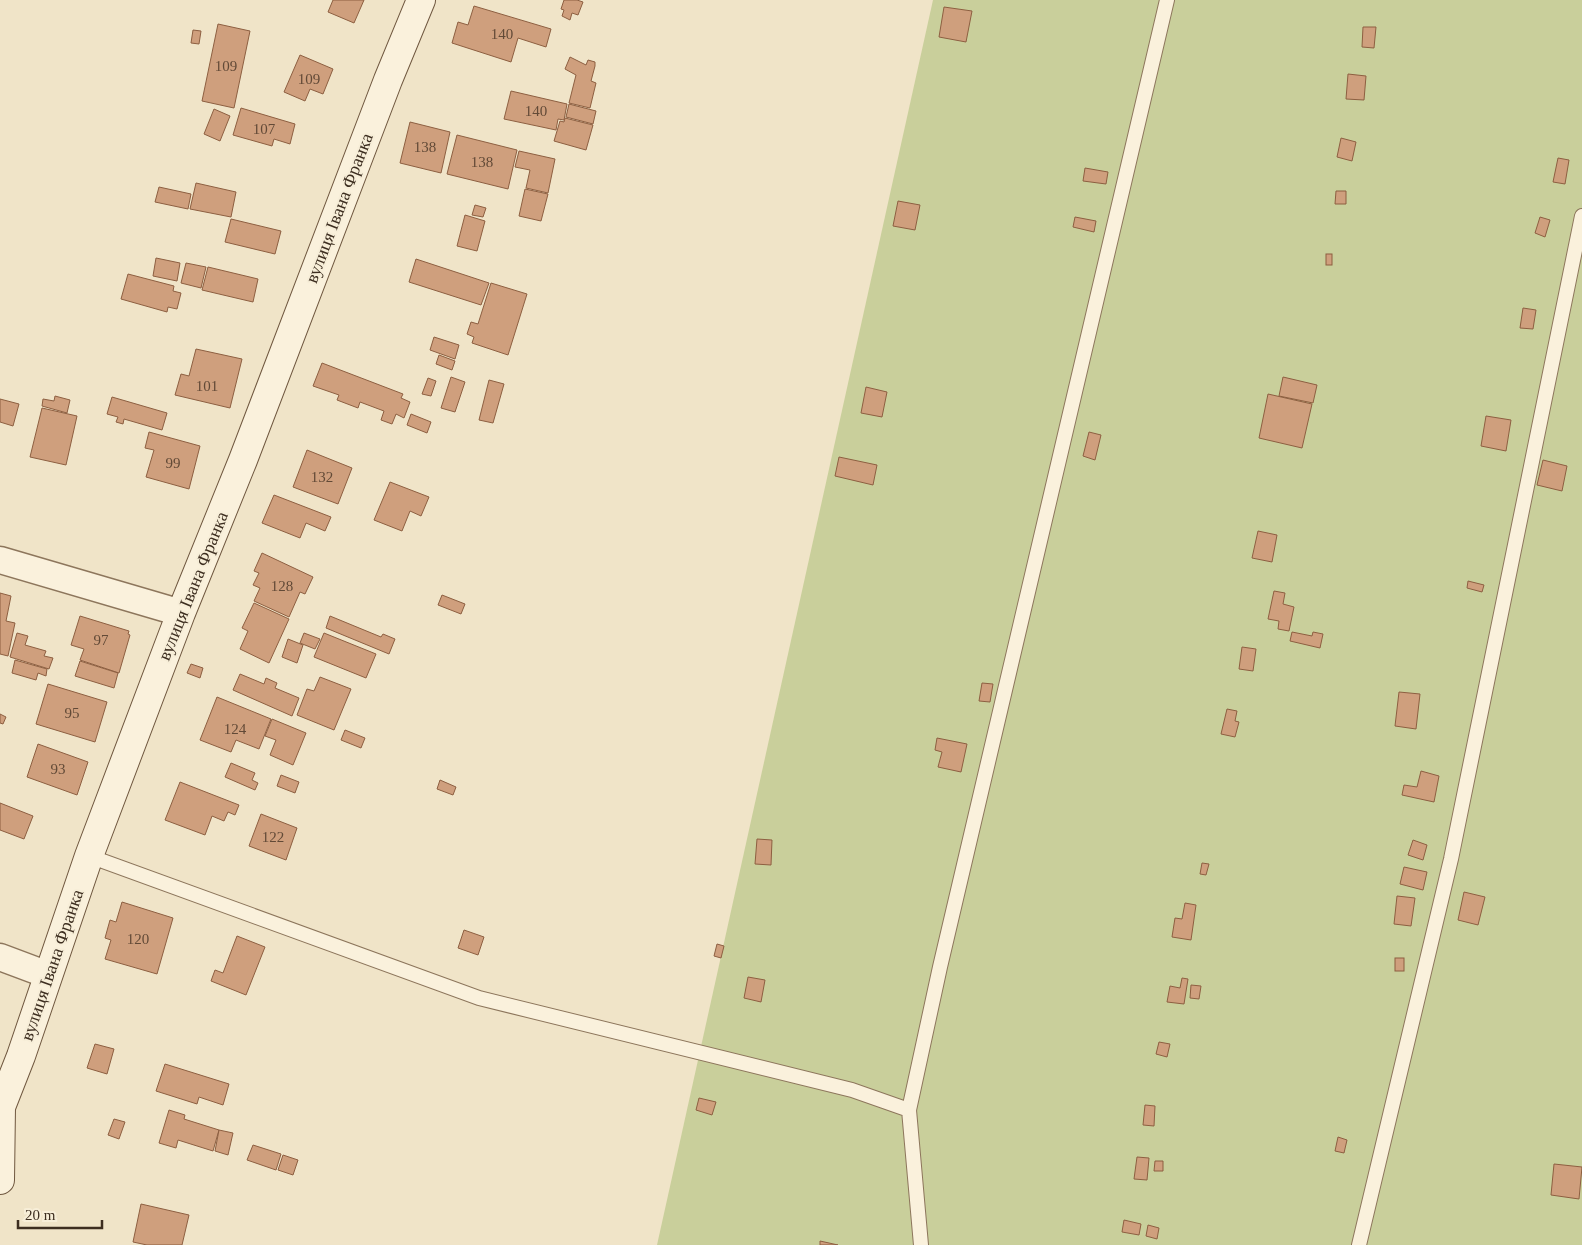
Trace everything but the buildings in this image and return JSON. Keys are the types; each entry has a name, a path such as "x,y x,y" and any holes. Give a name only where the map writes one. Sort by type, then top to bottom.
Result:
{"street":[{"name":"вулиця Івана Франка","path":"0,1180 1,1108 21,1056 89,856 181,613 243,460 384,89 421,0"},
{"path":"0,560 181,613"},
{"path":"0,957 48,975"}],"lane":[{"path":"920,1245 909,1110 940,967 1167,0"},
{"path":"1360,1245 1451,859 1582,216"},
{"path":"89,856 479,998 852,1090 909,1110"}],"green space":[{"path":"933,0 1582,0 1582,1245 657,1245"}]}
